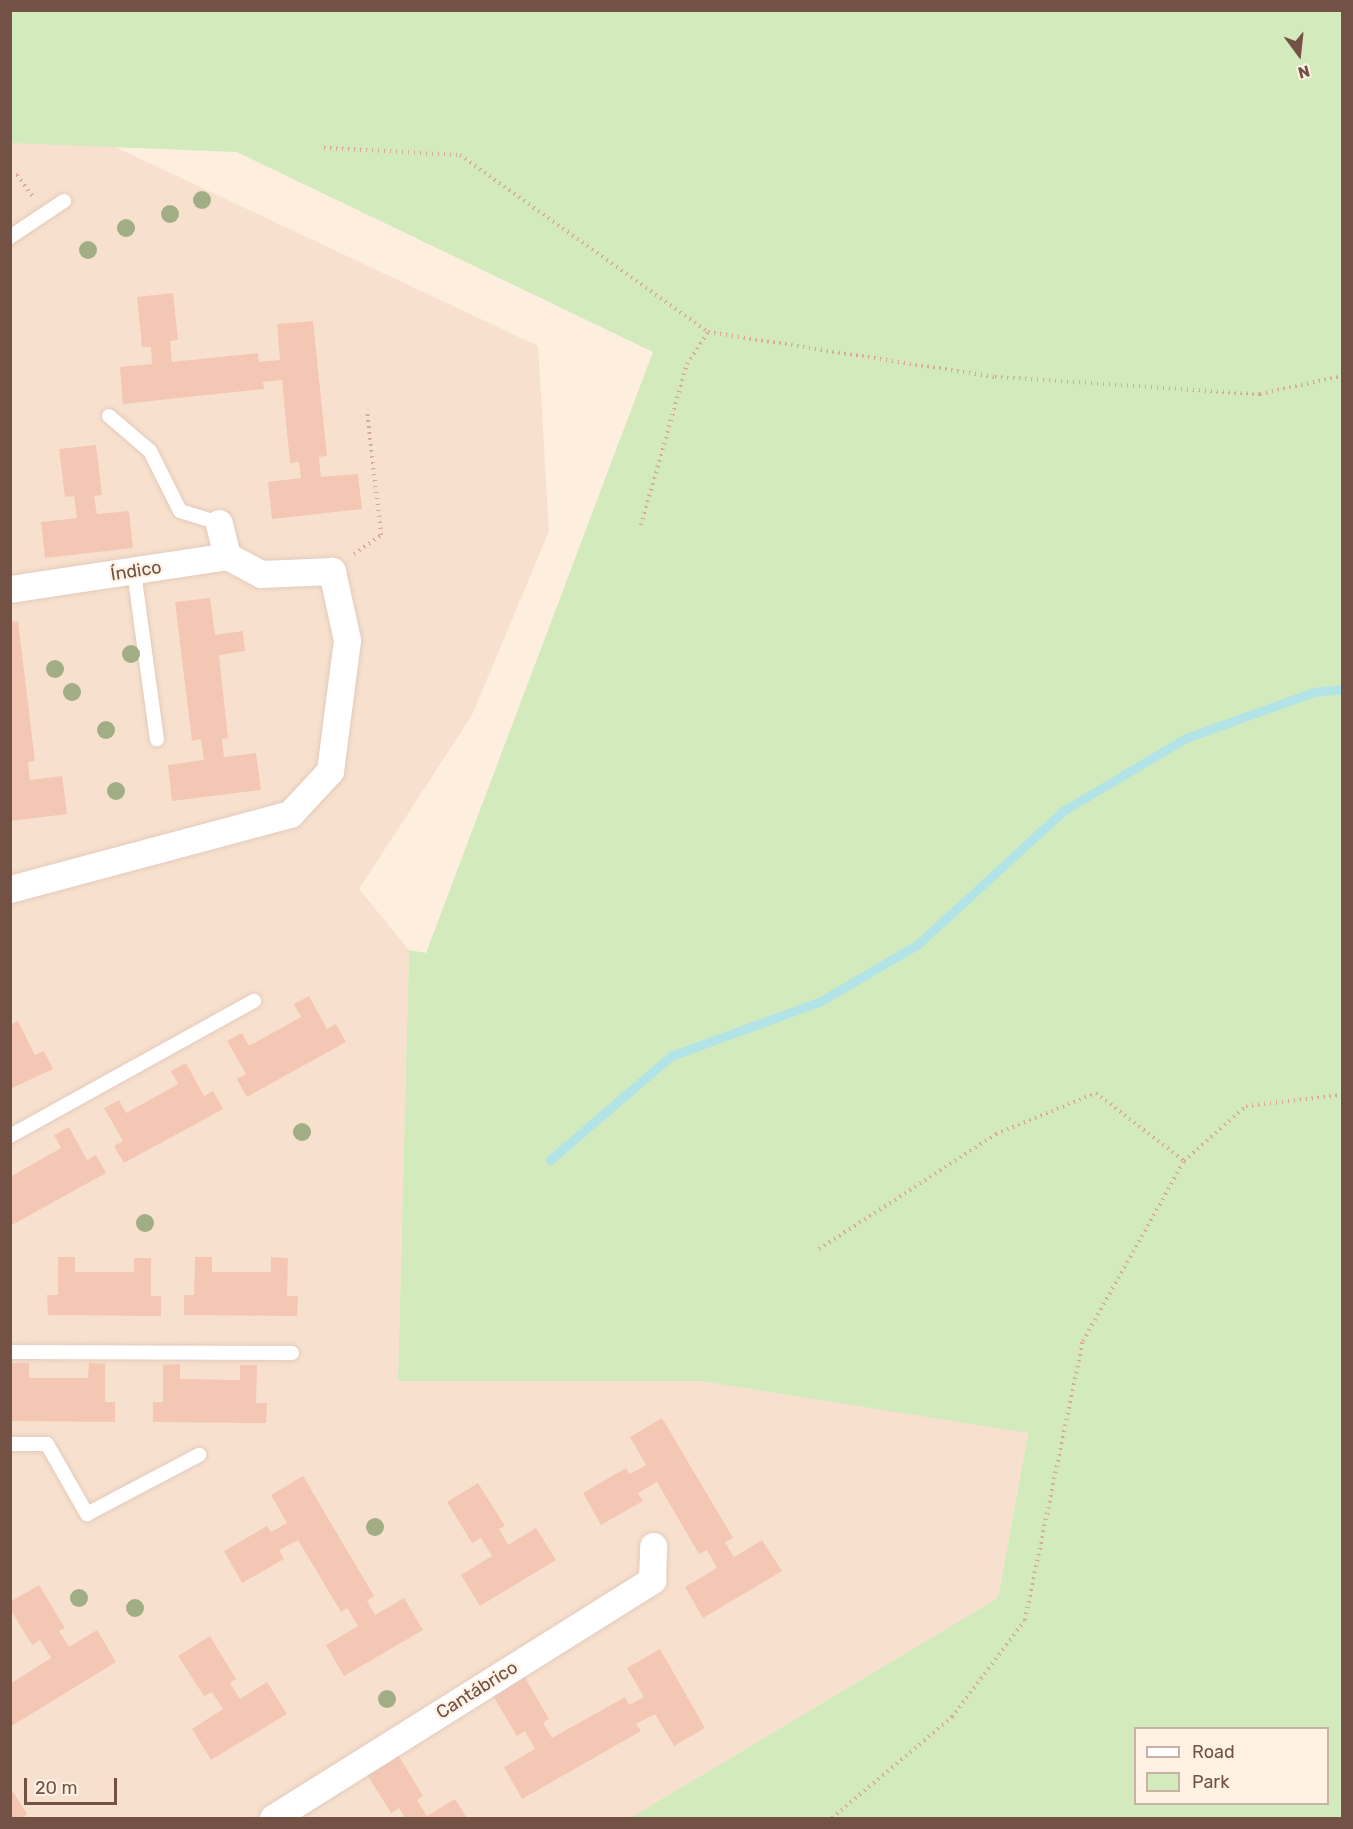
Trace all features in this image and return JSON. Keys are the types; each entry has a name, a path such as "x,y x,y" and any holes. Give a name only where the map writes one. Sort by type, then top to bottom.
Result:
{"street":[{"path":"10,889 290,814 330,771 347,640 332,571 261,574 227,556 219,523"},
{"name":"Índico","path":"10,589 134,572 227,556"},
{"name":"Cantábrico","path":"273,1818 652,1580 653,1546"}],"lane":[{"path":"10,237 64,201"},
{"path":"109,416 150,451 180,511 219,523"},
{"path":"134,572 157,739"},
{"path":"10,1136 255,1001"},
{"path":"10,1352 292,1353"},
{"path":"10,1444 46,1444 87,1514 200,1455"}],"path":[{"path":"324,148 460,155 708,332 995,377 1260,394 1342,376"},
{"path":"10,174 17,175 45,214"},
{"path":"641,525 687,364 708,332"},
{"path":"332,571 381,535 367,410"},
{"path":"819,1249 996,1134 1096,1093 1184,1161"},
{"path":"832,1818 952,1717 1025,1620 1083,1341 1184,1161 1246,1106 1342,1095"}],"shaded area":[{"path":"11,98 538,346 549,531 472,715 359,889 409,950 398,1380 700,1381 1028,1432 998,1598 630,1818 11,1818"}],"green space":[{"path":"11,10 1342,11 1342,1818 630,1818 998,1598 1028,1433 700,1381 398,1381 409,950 426,953 653,352 237,152 11,143"}],"building":[{"path":"173,293 178,340 170,341 172,362 258,353 259,362 280,360 277,324 313,321 327,456 319,457 321,477 358,474 362,509 272,519 268,482 301,478 299,462 290,463 282,380 263,382 264,389 123,404 120,367 152,364 151,347 142,347 137,297"},
{"path":"96,445 102,495 94,496 97,514 129,511 133,548 45,558 41,522 77,518 74,496 65,497 59,449"},
{"path":"210,598 215,635 243,631 245,651 219,655 228,738 222,739 224,757 256,753 261,790 172,801 168,765 204,760 201,739 192,741 175,602"},
{"path":"18,621 35,761 28,762 30,780 62,776 67,814 10,821 10,622"},
{"path":"309,996 327,1029 336,1024 346,1042 247,1097 237,1079 246,1074 227,1041 242,1033 249,1046 301,1017 294,1004"},
{"path":"18,1021 35,1055 44,1051 53,1069 10,1089 10,1025"},
{"path":"186,1063 204,1096 213,1091 223,1109 124,1163 114,1146 123,1141 104,1108 119,1100 126,1113 178,1084 171,1071"},
{"path":"69,1127 87,1160 96,1155 106,1173 10,1226 10,1177 61,1148 54,1135"},
{"path":"58,1257 75,1257 75,1272 134,1272 134,1258 151,1258 151,1296 161,1296 161,1316 48,1315 47,1295 58,1295"},
{"path":"195,1257 212,1257 212,1272 271,1272 271,1257 288,1258 287,1296 298,1296 297,1316 184,1315 184,1295 194,1295"},
{"path":"12,1363 29,1363 29,1378 88,1378 89,1363 105,1364 105,1402 115,1402 115,1422 10,1421"},
{"path":"180,1364 180,1379 240,1380 240,1365 257,1365 256,1403 267,1403 266,1423 153,1422 153,1402 163,1402 163,1365"},
{"path":"662,1418 733,1538 725,1542 734,1557 762,1540 782,1571 703,1618 685,1587 717,1568 707,1550 699,1554 657,1482 638,1493 643,1501 601,1525 583,1493 626,1468 630,1474 646,1465 630,1437"},
{"path":"303,1476 374,1596 367,1601 375,1615 404,1598 423,1630 344,1676 326,1645 358,1626 347,1608 341,1612 298,1540 279,1550 284,1559 242,1583 224,1551 267,1526 271,1532 287,1523 271,1495"},
{"path":"478,1483 505,1526 499,1529 508,1545 536,1528 556,1560 480,1606 461,1575 492,1556 481,1538 472,1543 447,1502"},
{"path":"39,1585 65,1628 59,1631 69,1647 97,1630 116,1662 10,1727 10,1684 51,1658 40,1640 32,1645 10,1609 10,1602"},
{"path":"210,1636 236,1679 230,1683 240,1699 267,1682 287,1714 211,1760 192,1729 223,1709 212,1692 204,1696 178,1656"},
{"path":"660,1649 705,1728 674,1746 655,1714 636,1724 641,1731 522,1799 504,1767 535,1749 525,1731 517,1736 492,1694 524,1676 549,1719 543,1723 552,1738 625,1697 629,1705 644,1697 627,1668"},
{"path":"397,1753 423,1796 417,1800 427,1816 455,1799 467,1818 405,1818 399,1808 391,1813 366,1773"},
{"path":"10,1787 27,1814 22,1818 10,1818"}],"waterway":[{"path":"550,1160 671,1056 821,1001 918,944 1063,811 1186,738 1314,692 1342,689"}]}
